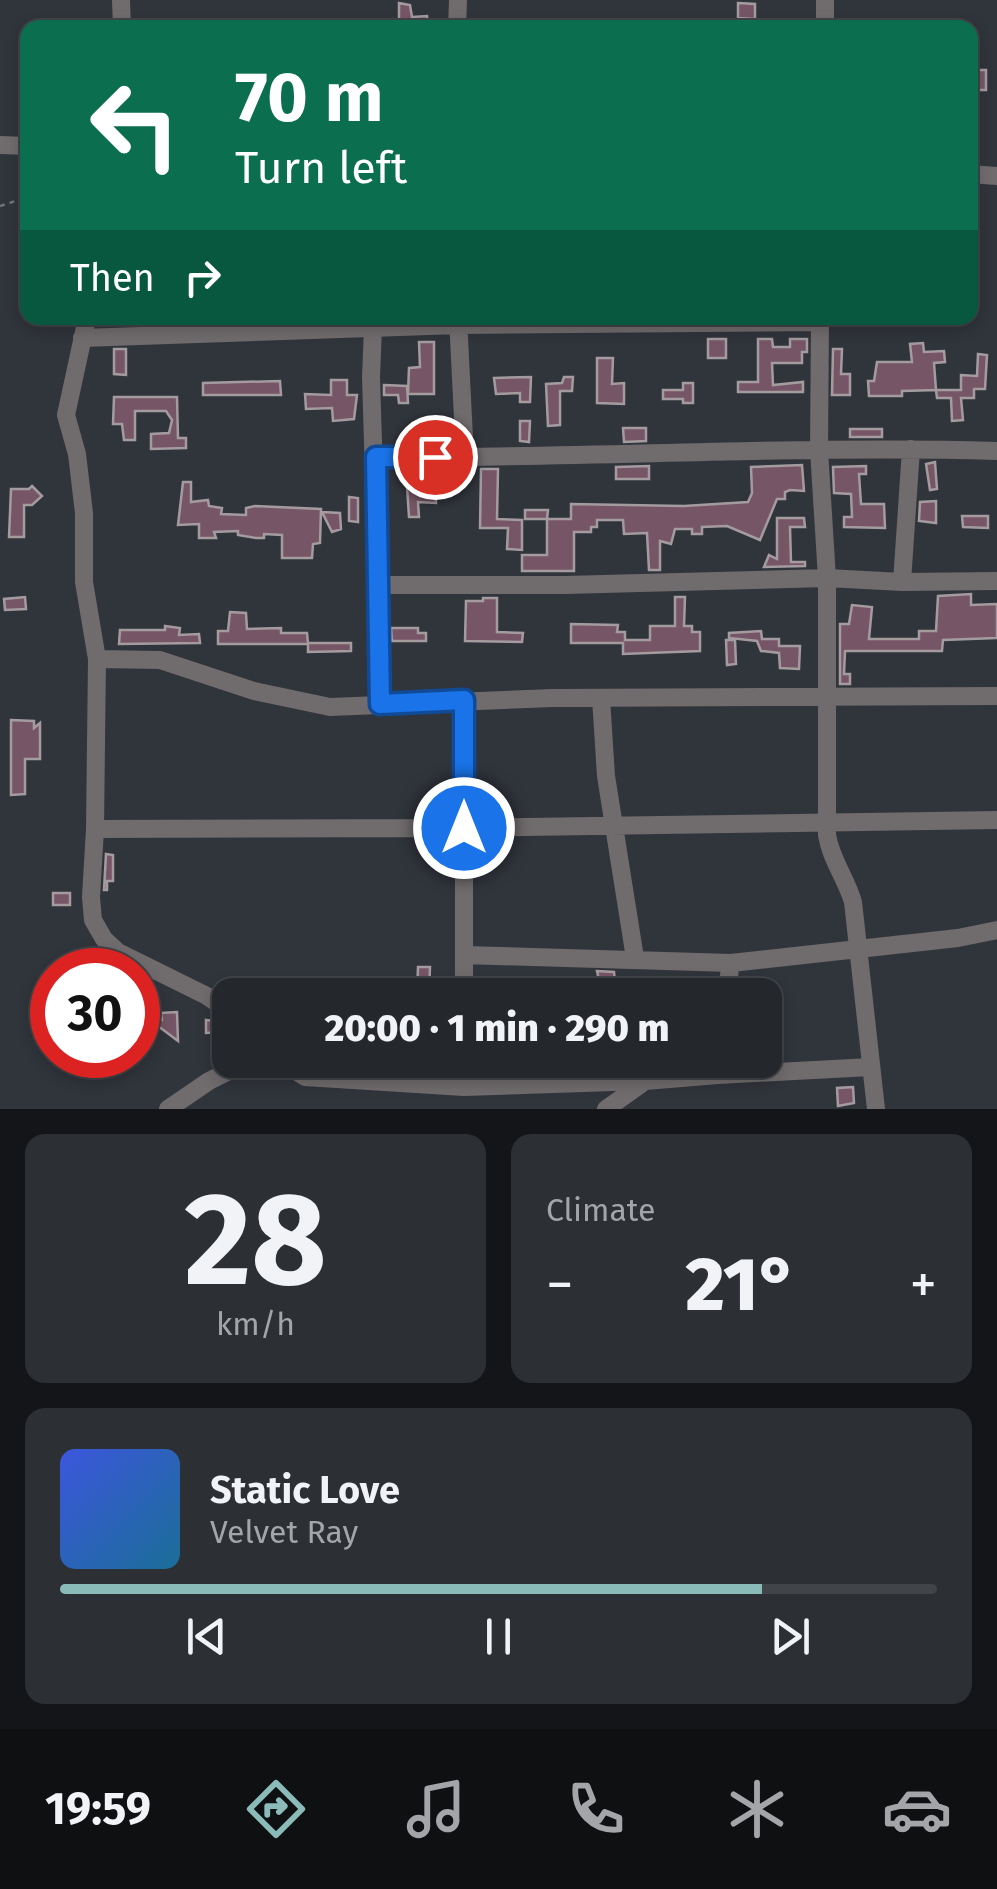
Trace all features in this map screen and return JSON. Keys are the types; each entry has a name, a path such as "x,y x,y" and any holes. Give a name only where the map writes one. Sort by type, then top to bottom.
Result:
{"street":[{"path":"85,325 66,415 77,454 84,512 84,582 97,659 91,897 94,920 104,939 118,952 212,999"},
{"path":"82,338 409,325"},
{"path":"458,325 465,458"},
{"path":"820,325 819,450 828,578 827,823 830,851 853,902 876,1109"},
{"path":"373,328 380,704"},
{"path":"902,582 910,448"},
{"path":"376,457 910,448 997,451"},
{"path":"378,584 828,578 997,582"},
{"path":"97,659 160,660 254,691 330,707 464,700 997,696"},
{"path":"601,698 606,776 635,958"},
{"path":"464,700 464,978"},
{"path":"95,829 997,820"},
{"path":"464,955 730,963 958,938 997,930"},
{"path":"728,978 730,963"},
{"path":"782,1068 870,1068"},
{"path":"168,1109 215,1078"},
{"path":"305,1078 464,1087 662,1078"},
{"path":"464,1078 464,1087"},
{"path":"606,1109 645,1081"}],"building":[{"path":"399,3 410,5 412,17 427,16 427,20 399,20"},
{"path":"738,3 755,4 755,19 738,18"},
{"path":"978,70 986,70 986,90 978,90"},
{"path":"708,339 726,339 726,358 708,358"},
{"path":"758,339 772,339 773,347 790,347 790,339 807,339 802,363 772,363 773,385 803,382 803,392 738,392 738,382 758,382"},
{"path":"419,342 434,342 434,394 408,394 409,368 420,367"},
{"path":"923,343 924,352 944,351 945,362 934,363 936,390 869,396 868,381 874,381 877,362 912,362 910,344"},
{"path":"114,349 126,349 126,375 114,374"},
{"path":"833,349 842,349 841,374 850,374 850,395 832,395"},
{"path":"978,354 987,355 985,389 974,389 974,398 961,398 963,420 952,421 951,398 937,398 936,390 961,390 961,375 977,376"},
{"path":"597,358 613,358 612,384 624,383 624,404 597,403"},
{"path":"531,377 530,402 520,402 520,393 496,394 494,378"},
{"path":"564,377 573,377 572,391 560,391 560,425 548,426 546,384 562,383"},
{"path":"331,380 347,380 347,395 357,395 354,419 333,421 332,408 306,409 305,394 331,395"},
{"path":"280,381 281,395 203,395 203,383"},
{"path":"683,383 693,383 693,403 663,399 663,390 683,390"},
{"path":"384,385 407,386 408,403 399,403 398,395 384,395"},
{"path":"114,397 177,397 178,438 186,438 186,448 151,449 151,434 169,433 172,420 166,411 135,411 135,440 124,440 122,424 113,424"},
{"path":"520,421 530,421 529,442 520,441"},
{"path":"623,428 646,428 646,441 624,442"},
{"path":"850,429 882,429 882,437 850,437"},
{"path":"935,462 937,489 930,490 926,464"},
{"path":"802,465 804,491 790,490 785,492 785,499 777,499 760,540 727,526 702,527 702,534 692,534 692,529 675,529 671,544 660,541 660,570 649,570 647,533 624,534 623,520 597,520 597,527 591,527 591,532 574,532 574,571 522,571 522,555 547,555 547,519 571,519 571,504 684,506 748,502 752,493 751,467"},
{"path":"649,466 649,479 616,479 616,467"},
{"path":"866,466 866,474 859,474 861,504 884,504 885,528 844,527 844,517 852,517 851,494 834,493 833,467"},
{"path":"481,469 498,469 497,519 522,520 522,550 507,549 508,528 480,528"},
{"path":"424,470 435,470 436,503 418,502 419,517 409,517 407,486 424,486"},
{"path":"183,482 191,482 191,502 208,500 209,506 222,508 221,514 246,515 246,508 255,506 321,509 320,543 313,544 312,558 282,558 282,535 264,534 264,538 256,538 238,535 238,531 214,532 216,538 199,538 199,524 178,525"},
{"path":"32,486 42,496 32,505 24,505 24,537 9,537 11,489"},
{"path":"349,497 358,498 358,522 349,521"},
{"path":"936,501 936,523 919,521 920,502"},
{"path":"525,510 548,510 547,519 525,519"},
{"path":"322,512 340,513 341,529 332,532"},
{"path":"962,516 988,516 988,528 963,527"},
{"path":"777,518 804,518 805,527 790,527 791,562 805,562 805,566 764,567 769,555 777,559"},
{"path":"971,594 971,605 997,604 997,638 943,640 942,651 845,651 844,674 850,674 850,684 840,684 840,624 849,624 852,605 872,607 869,639 919,639 919,631 936,631 938,596"},
{"path":"25,597 26,609 5,610 4,599"},
{"path":"675,597 685,597 684,626 700,632 700,651 623,654 623,643 571,643 571,624 618,625 617,632 625,632 625,640 650,640 650,626 675,626"},
{"path":"497,598 497,632 523,633 522,642 465,641 466,601"},
{"path":"230,612 246,613 247,629 281,628 281,633 307,633 308,643 351,643 351,651 308,652 308,644 218,644 218,631 228,631"},
{"path":"165,626 180,628 179,635 199,634 200,643 119,644 120,630 165,630"},
{"path":"391,628 418,628 418,633 426,633 426,641 392,641"},
{"path":"761,631 762,639 779,639 779,646 800,646 799,669 780,668 779,653 761,651 757,641 729,638 729,633"},
{"path":"726,640 735,640 736,664 727,665"},
{"path":"11,720 34,721 34,728 40,723 40,759 25,759 25,794 11,795"},
{"path":"106,854 113,855 113,881 107,881 104,890"},
{"path":"53,893 70,893 70,905 53,905"},
{"path":"418,967 430,967 430,978 418,978"},
{"path":"597,971 614,972 615,978 598,978"},
{"path":"177,1012 178,1041 160,1028 161,1013"},
{"path":"206,1020 212,1021 212,1033 206,1033"},
{"path":"853,1087 854,1103 838,1106 837,1088"}],"route":[{"path":"435,457 376,457 380,704 464,700 464,828"}]}
